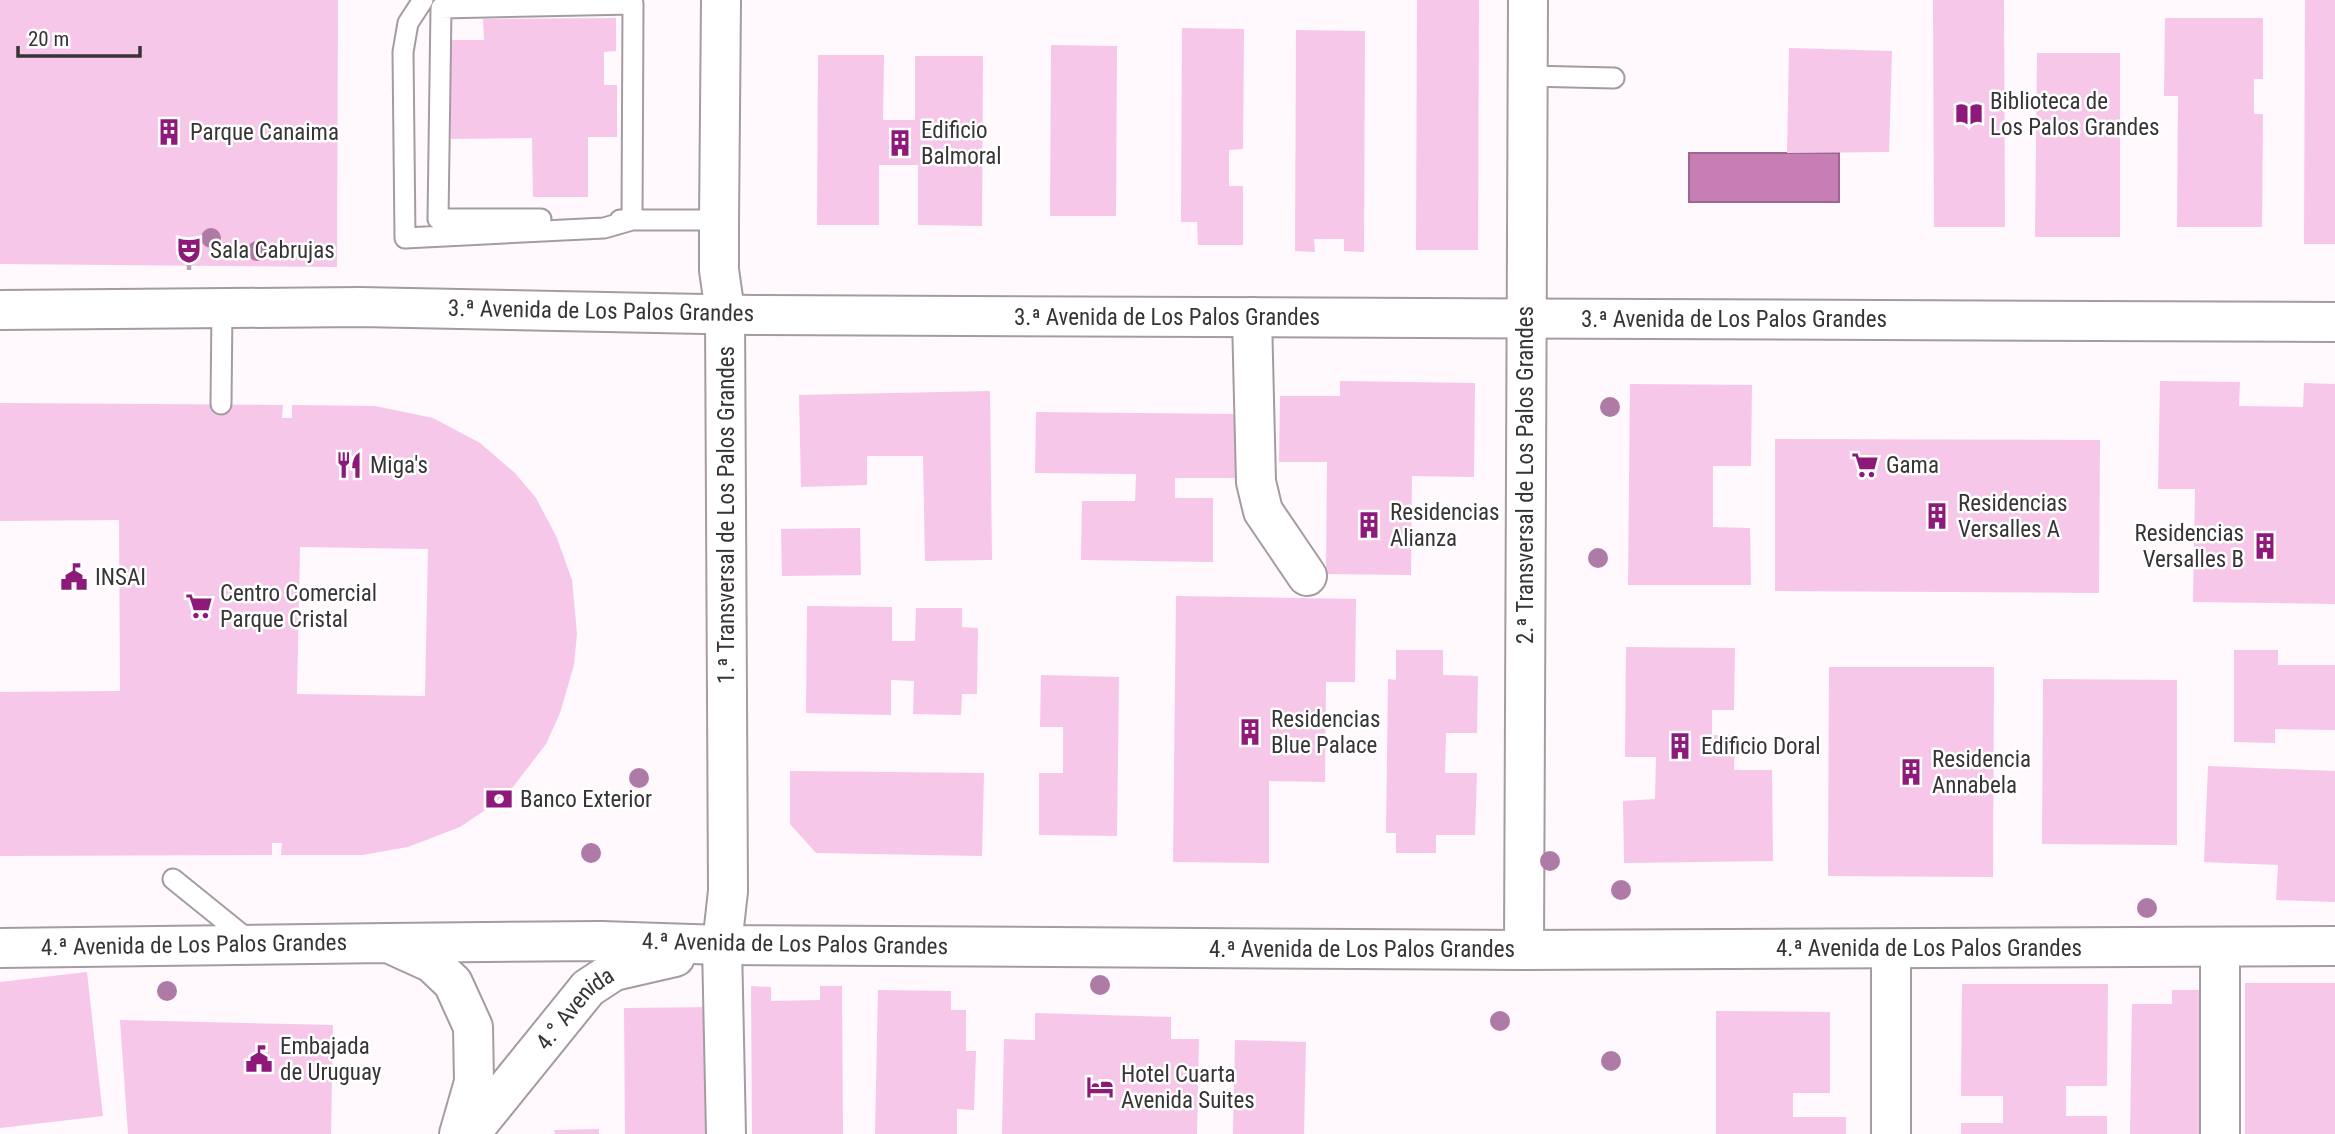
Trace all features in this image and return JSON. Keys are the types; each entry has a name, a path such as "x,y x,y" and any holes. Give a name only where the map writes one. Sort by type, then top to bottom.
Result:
{"street":[{"name":"1.ª Transversal de Los Palos Grandes","path":"721,0 719,270 725,312 727,891 722,945 726,1134"},
{"name":"2.ª Transversal de Los Palos Grandes","path":"1524,950 1528,0"},
{"name":"3.ª Avenida de Los Palos Grandes","path":"0,310 222,308 1252,317 2335,322"},
{"path":"1252,317 1256,482 1263,511 1307,576"},
{"name":"4.ª Avenida de Los Palos Grandes","path":"0,948 601,941 722,945 1524,950 2335,946"},
{"name":"4.ª Avenida de Los Palos Grandes","path":"388,943 432,963 453,983 472,1027 474,1082 459,1134"},
{"name":"4.° Avenida","path":"470,1134 588,988 614,971 722,945"},
{"path":"2220,947 2220,1134"},
{"path":"1891,949 1891,1134"}],"lane":[{"path":"423,0 408,23 403,52 405,238 604,228 632,220"},
{"path":"632,220 632,1 441,8 438,219 632,220 719,220"},
{"path":"1528,76 1614,78"},
{"path":"221,404 222,308"},
{"path":"173,879 253,943"}],"path":[{"path":"189,255 189,264"}],"shaded area":[{"path":"1689,153 1839,153 1839,202 1689,202"}],"building":[{"name":"Parque Canaima","path":"0,0 338,0 337,267 0,264"},
{"path":"1417,0 1479,0 1478,250 1416,250"},
{"name":"Biblioteca de Los Palos Grandes","path":"1933,0 2004,0 2005,227 1934,227"},
{"path":"2305,0 2335,0 2335,244 2304,244"},
{"path":"616,18 616,51 604,52 604,85 617,85 617,137 588,137 588,197 533,197 532,138 451,139 451,40 484,40 483,19"},
{"path":"2165,18 2263,18 2263,79 2254,79 2254,114 2263,114 2262,227 2177,227 2178,96 2164,96"},
{"path":"1182,28 1244,29 1243,149 1229,150 1229,186 1243,186 1243,245 1198,245 1197,222 1181,222"},
{"path":"1296,30 1365,31 1364,252 1344,251 1344,239 1314,239 1315,252 1295,251"},
{"path":"1051,45 1117,46 1116,216 1050,216"},
{"path":"1789,48 1892,51 1889,152 1787,153"},
{"path":"2037,53 2120,53 2120,237 2035,237"},
{"name":"Edificio Balmoral","path":"818,55 884,55 883,120 915,120 915,56 983,56 982,226 918,225 918,165 879,165 879,225 817,225"},
{"name":"Residencias Alianza","path":"1340,381 1475,383 1474,477 1412,476 1411,575 1326,574 1327,462 1279,462 1280,396 1340,396"},
{"name":"Residencias Versalles B","path":"2160,381 2240,382 2239,406 2303,407 2304,383 2335,384 2335,604 2193,602 2195,489 2158,489"},
{"path":"1630,384 1752,385 1751,466 1713,466 1713,527 1750,528 1751,585 1628,585"},
{"path":"990,391 992,560 925,561 923,456 867,456 867,485 801,487 799,395"},
{"path":"0,403 283,405 282,418 292,418 292,405 375,406 433,418 480,443 515,473 536,498 557,538 572,580 577,634 574,665 560,713 546,744 513,787 490,807 460,827 408,847 362,855 281,855 282,843 272,843 272,855 0,856 0,692 120,691 119,520 0,521","holes":["300,547 428,549 425,696 297,694"]},
{"path":"1036,412 1236,414 1236,478 1175,478 1175,498 1213,498 1213,562 1081,560 1082,501 1135,501 1136,474 1035,473"},
{"name":"Residencias Versalles A","path":"1775,439 2100,440 2099,593 1775,591"},
{"path":"860,528 861,575 782,576 781,529"},
{"name":"Residencias Blue Palace","path":"1176,596 1356,599 1355,682 1326,682 1325,782 1269,781 1269,863 1173,862"},
{"path":"807,606 892,607 892,641 915,641 916,608 962,608 962,627 978,628 977,694 962,694 961,715 913,714 914,681 891,680 891,715 806,713"},
{"name":"Edificio Doral","path":"1626,647 1735,648 1734,710 1712,710 1712,735 1735,735 1734,770 1772,770 1773,861 1624,863 1623,801 1655,799 1656,757 1625,757"},
{"path":"1396,650 1443,650 1443,675 1478,676 1477,733 1446,733 1445,773 1477,773 1475,835 1436,835 1436,853 1396,853 1396,833 1386,833 1388,679 1396,680"},
{"path":"2234,650 2278,650 2278,665 2335,665 2335,730 2275,729 2275,743 2234,742"},
{"name":"Residencia Annabela","path":"1829,667 1994,667 1993,877 1828,876"},
{"path":"1041,675 1119,677 1117,836 1039,835 1039,773 1063,773 1063,727 1040,727"},
{"path":"2043,679 2177,680 2177,845 2042,844"},
{"path":"2208,766 2335,771 2335,902 2276,900 2278,865 2204,862"},
{"path":"790,771 984,773 982,856 816,853 790,824"},
{"path":"87,972 103,1116 0,1128 0,982"},
{"path":"2245,983 2335,983 2335,1134 2245,1134"},
{"path":"1962,984 2108,984 2107,1086 2066,1086 2066,1116 2107,1116 2107,1134 1961,1134 1961,1123 2003,1123 2003,1096 1961,1096"},
{"path":"751,986 771,987 771,1001 820,1000 820,986 842,986 843,1134 752,1134"},
{"path":"878,990 951,991 951,1010 966,1010 966,1051 976,1051 974,1110 957,1109 957,1134 875,1134"},
{"path":"2172,990 2203,990 2203,1134 2130,1134 2132,1004 2172,1004"},
{"path":"715,1007 717,1134 625,1134 624,1008"},
{"path":"1716,1011 1830,1012 1830,1093 1793,1093 1793,1117 1846,1117 1846,1134 1716,1134"},
{"name":"Hotel Cuarta Avenida Suites","path":"1035,1013 1171,1017 1171,1039 1199,1039 1197,1134 1002,1134 1004,1039 1035,1040"},
{"path":"120,1020 333,1025 331,1134 128,1134"},
{"path":"1235,1040 1306,1042 1304,1134 1233,1134"},
{"path":"599,1129 599,1134 555,1134 554,1130"}],"place":[{"name":"Biblioteca de Los Palos Grandes","path":"1969,114"},
{"name":"Parque Canaima","path":"169,132"},
{"name":"Edificio Balmoral","path":"900,143"},
{"name":"Sala Cabrujas","path":"189,250"},
{"name":"Miga's","path":"349,465"},
{"name":"Gama","path":"1865,465"},
{"name":"Residencias Versalles A","path":"1937,516"},
{"name":"Residencias Alianza","path":"1369,525"},
{"name":"Residencias Versalles B","path":"2265,546"},
{"name":"INSAI","path":"74,577"},
{"name":"Centro Comercial Parque Cristal","path":"199,606"},
{"name":"Residencias Blue Palace","path":"1250,732"},
{"name":"Edificio Doral","path":"1680,746"},
{"name":"Residencia Annabela","path":"1911,772"},
{"name":"Banco Exterior","path":"499,799"},
{"name":"Embajada de Uruguay","path":"259,1059"},
{"name":"Hotel Cuarta Avenida Suites","path":"1100,1087"}]}
